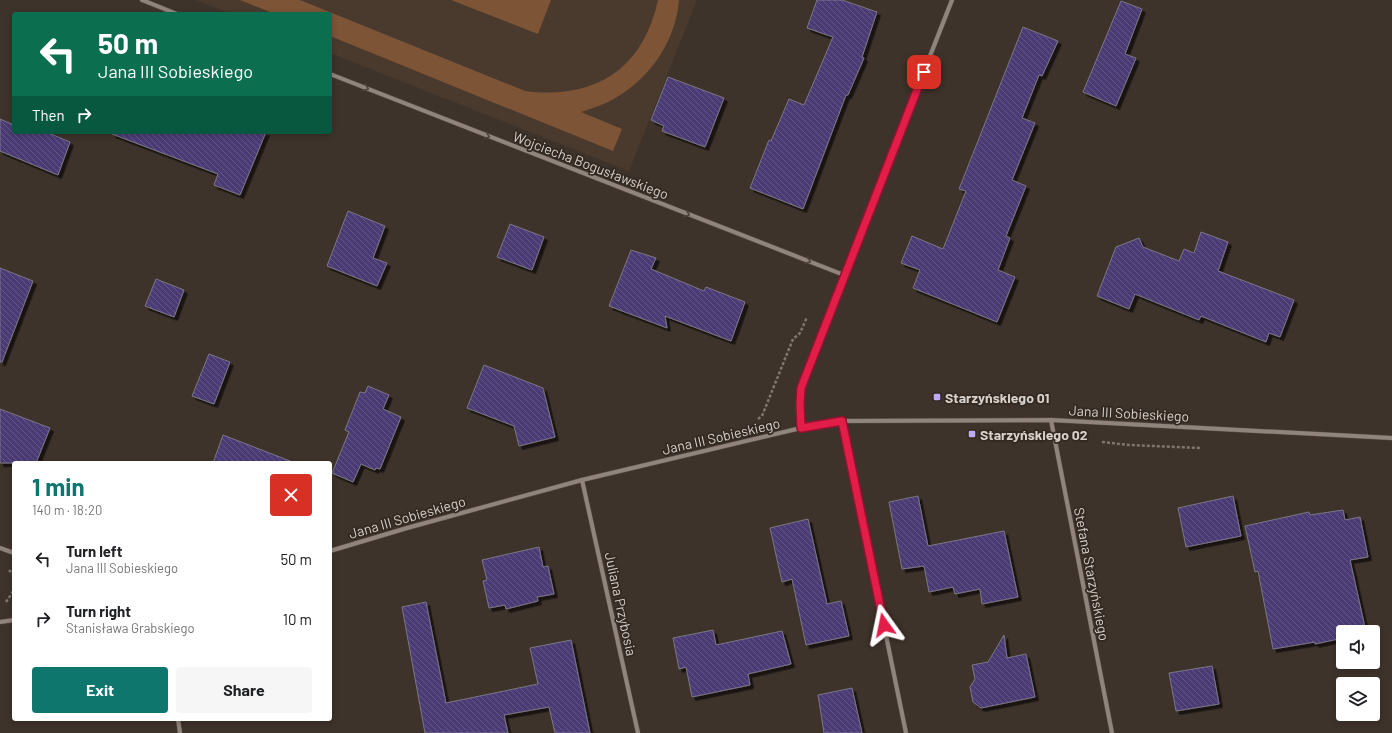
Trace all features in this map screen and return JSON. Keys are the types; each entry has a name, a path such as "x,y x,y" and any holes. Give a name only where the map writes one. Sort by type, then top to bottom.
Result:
{"street":[{"path":"142,0 172,12"},
{"path":"801,428 801,388 952,0"},
{"name":"Wojciecha Bogusławskiego","path":"332,75 844,275"},
{"name":"Jana III Sobieskiego","path":"332,550 407,528 582,480 801,428 842,421 1050,420 1392,438"},
{"name":"Stefana Starzyńskiego","path":"1050,420 1112,733"},
{"path":"842,421 906,733"},
{"name":"Juliana Przybosia","path":"582,480 638,733"},
{"path":"0,548 12,552"},
{"path":"0,622 12,620"},
{"path":"178,721 180,733"}],"path":[{"path":"3,604 10,599 12,594"}],"shaded area":[{"path":"196,0 697,0 629,171 332,54 332,12 226,12"},
{"path":"240,0 300,0 330,12 270,12"},
{"path":"451,0 551,0 538,34"},
{"path":"658,0 679,0 673,29 660,56 651,68 641,79 617,97 604,104 581,112 622,129 613,151 332,37 332,13 525,91 550,93 573,90 593,85 612,75 628,62 641,45 651,24"}],"building":[{"path":"817,0 842,0 877,12 862,57 864,58 848,95 846,95 803,209 750,188 769,140 771,141 789,99 804,105 833,37 807,28"},
{"path":"1121,1 1142,9 1125,54 1136,58 1116,106 1083,92"},
{"path":"1023,27 1058,41 1042,76 1039,75 1022,118 1035,123 1012,180 1026,186 1006,236 1010,238 998,270 1015,277 997,322 913,288 920,270 901,263 912,236 943,249 966,191 959,189"},
{"path":"668,77 724,98 705,147 662,131 664,126 651,120"},
{"path":"0,119 12,124 12,134 51,134 70,142 58,175 0,151"},
{"path":"112,134 265,134 240,195 214,185 218,174"},
{"path":"348,211 385,226 373,258 387,263 377,286 327,266"},
{"path":"510,224 544,237 532,270 497,257"},
{"path":"1201,232 1228,242 1218,271 1294,300 1280,337 1269,333 1266,342 1201,316 1199,320 1135,294 1129,309 1097,296 1116,247 1139,238 1143,247 1179,261 1184,249 1194,253"},
{"path":"631,250 656,258 651,269 704,291 706,287 745,302 731,341 665,316 667,328 609,306"},
{"path":"0,268 33,281 2,362 0,362"},
{"path":"156,279 184,290 174,317 145,306"},
{"path":"209,354 230,362 214,404 192,396"},
{"path":"484,365 543,388 555,437 519,446 514,426 467,408"},
{"path":"368,386 389,395 383,409 401,417 380,469 376,468 375,470 361,464 353,482 332,473 349,432 345,430 360,392 365,393"},
{"path":"0,409 50,428 37,461 12,461 12,463 0,463"},
{"path":"223,435 290,461 214,461"},
{"path":"918,496 928,546 1004,531 1018,597 982,604 980,589 955,594 953,587 929,592 924,566 902,569 889,502"},
{"path":"1233,496 1241,536 1186,547 1178,508"},
{"path":"1343,510 1345,520 1360,517 1368,557 1350,560 1364,625 1336,625 1336,640 1315,644 1315,642 1273,649 1258,571 1255,572 1245,526 1309,512 1310,515"},
{"path":"808,519 827,604 841,601 849,636 806,645 792,579 782,582 770,528"},
{"path":"539,547 543,567 548,566 554,594 537,597 538,601 506,609 505,605 489,608 483,581 487,580 482,560"},
{"path":"426,602 446,703 538,684 530,648 571,640 590,733 555,733 549,707 504,715 508,733 425,733 402,607"},
{"path":"713,630 716,645 782,631 791,664 748,674 750,685 692,697 686,667 679,669 673,638"},
{"path":"1004,635 1007,658 1026,654 1035,697 981,708 973,702 970,687 975,679 972,665 988,662"},
{"path":"1212,666 1219,704 1176,711 1169,673"},
{"path":"852,688 862,733 824,733 818,695"}],"place":[{"name":"Starzyńskiego 01","path":"937,397"},
{"name":"Starzyńskiego 02","path":"972,434"}],"route":[{"path":"884,625 842,421 801,428 801,388 924,72"}]}
